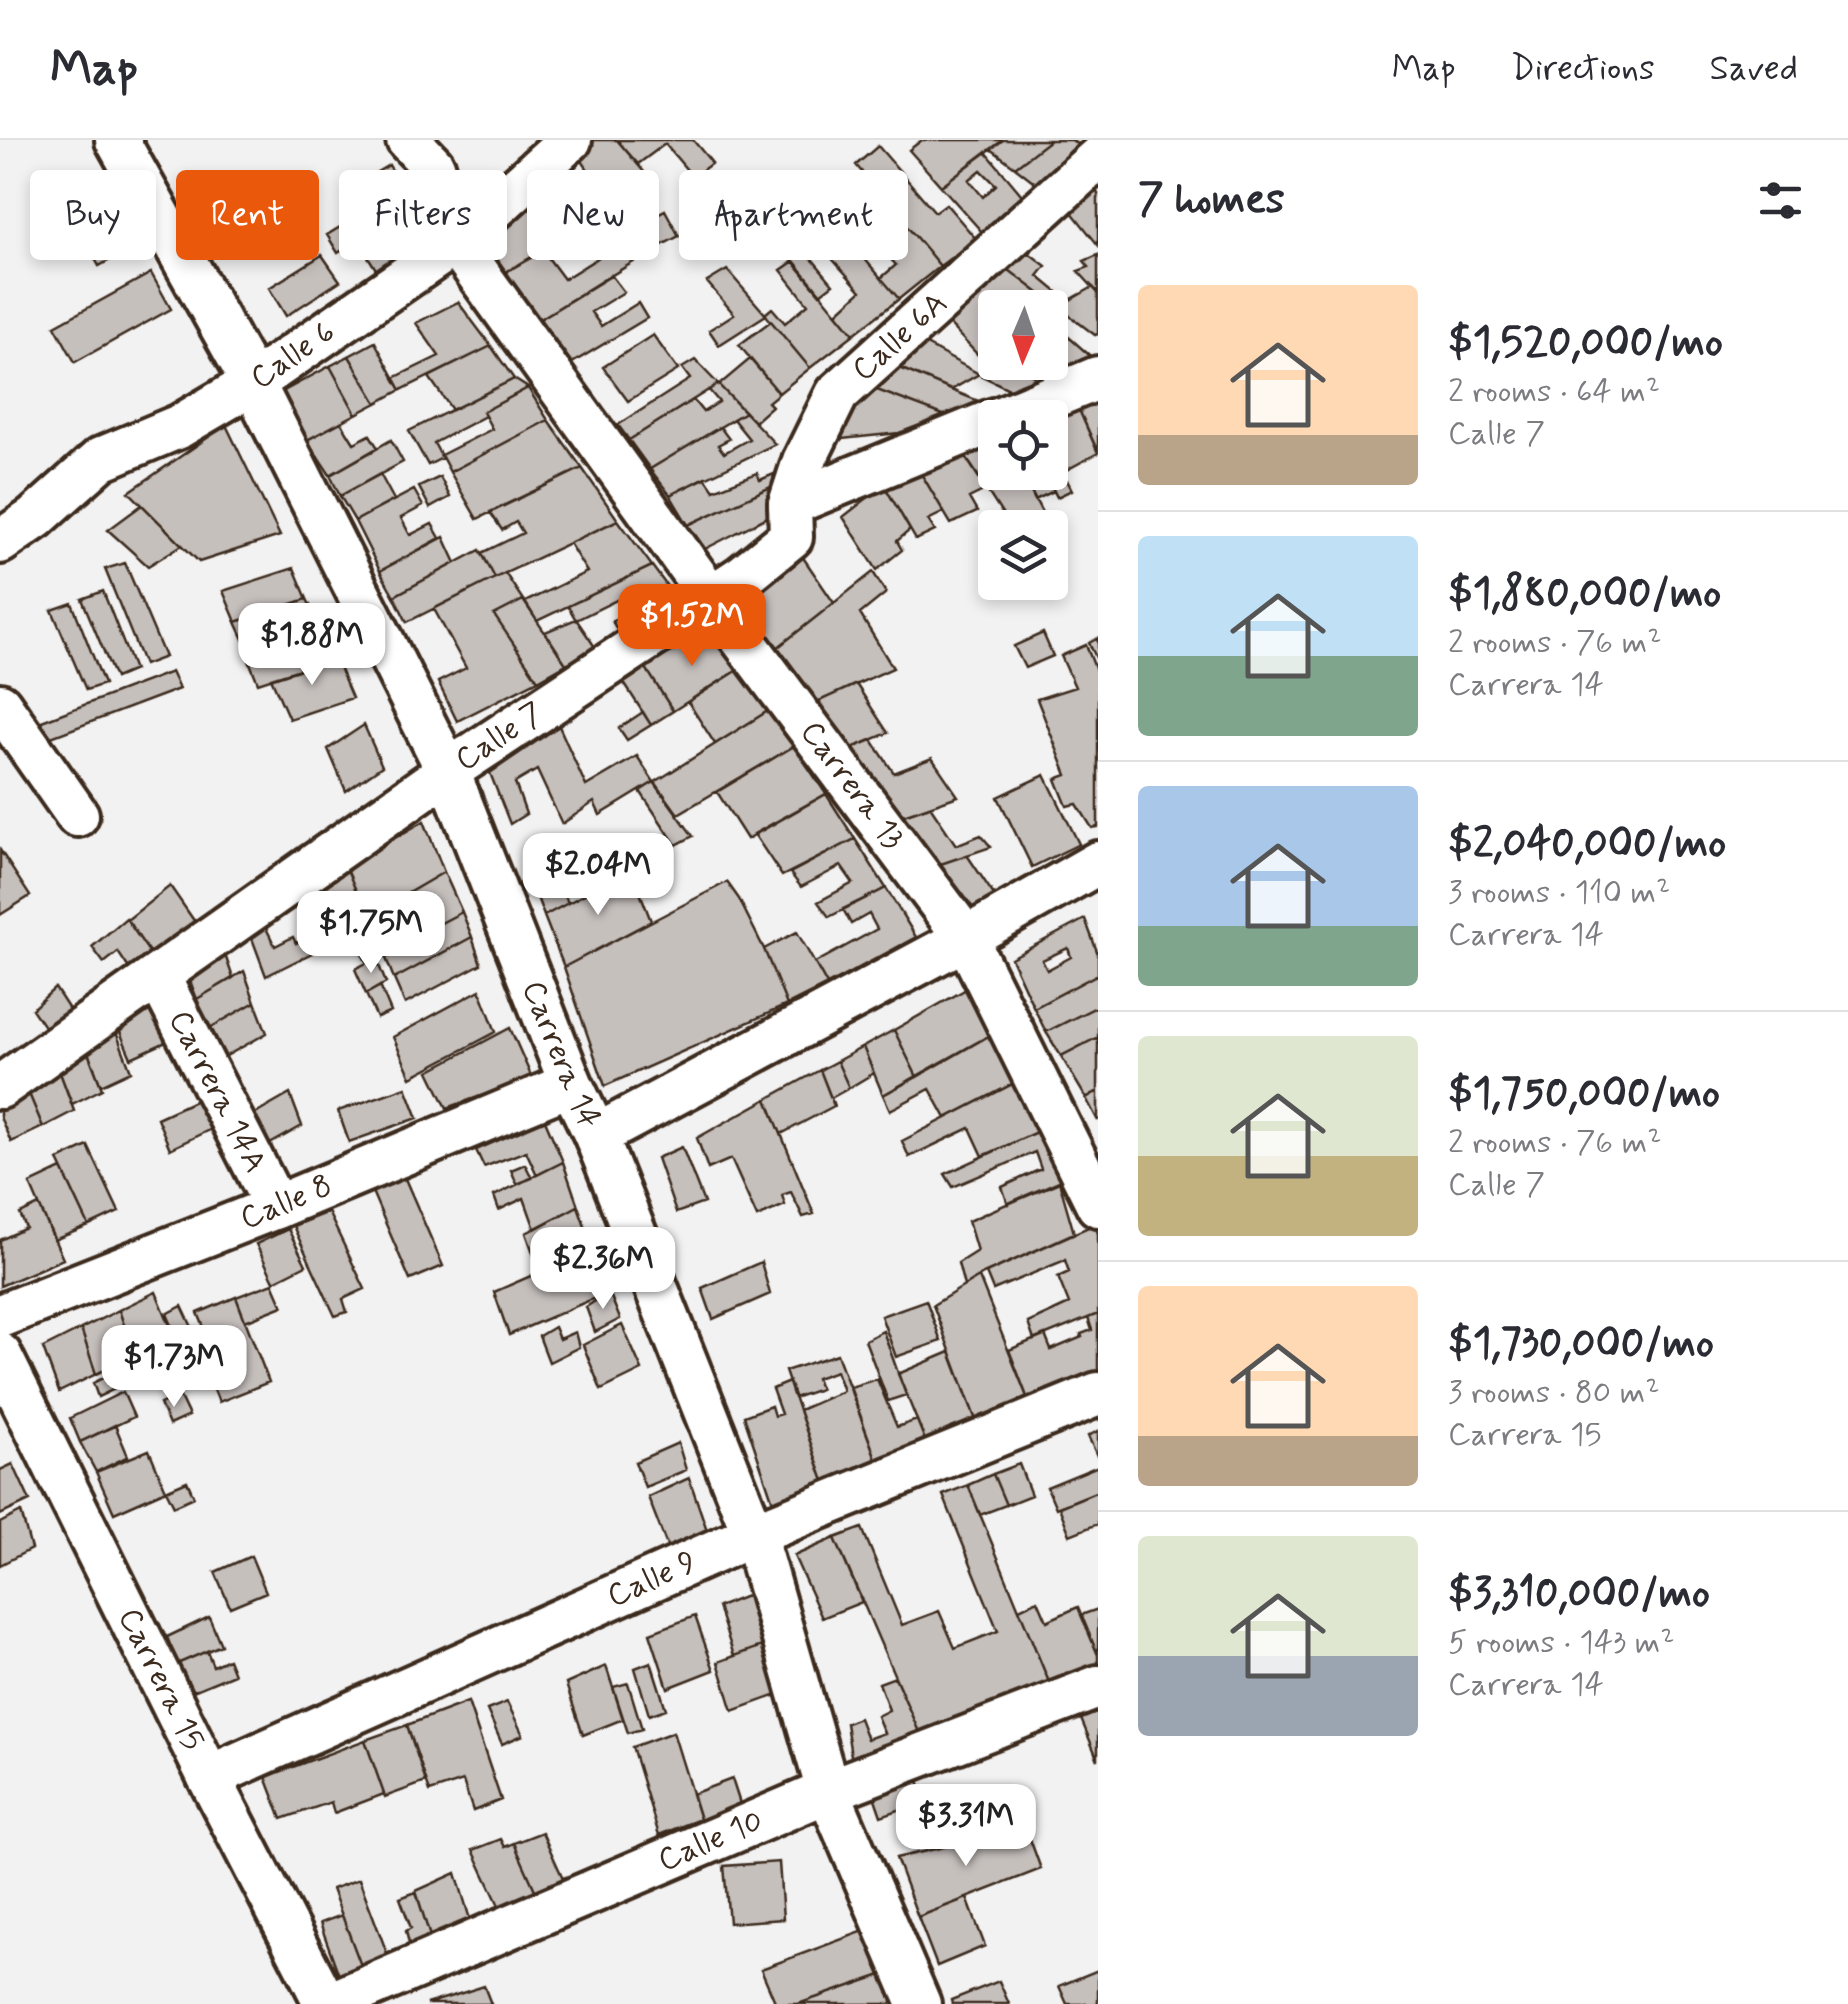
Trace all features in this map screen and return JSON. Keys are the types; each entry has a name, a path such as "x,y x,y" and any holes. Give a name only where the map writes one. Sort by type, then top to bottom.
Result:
{"street":[{"name":"Carrera 14","path":"117,140 253,384 448,771 570,1084 596,1136 754,1534 828,1790 919,2004"},
{"name":"Carrera 13","path":"408,140 434,170"},
{"name":"Calle 6","path":"507,197 570,140"},
{"name":"Calle 6A","path":"790,504 804,462 837,394 1098,158"},
{"name":"Calle 6","path":"0,542 36,518 101,459 180,426 253,384 432,260"},
{"name":"Carrera 13","path":"468,260 710,596 966,938 1098,1205"},
{"path":"1044,400 1098,378"},
{"path":"790,504 978,427"},
{"name":"Calle 7","path":"0,1087 448,771 743,576 791,537 790,504"},
{"path":"0,705 77,815"},
{"path":"596,1136 966,938 1098,862"},
{"name":"Carrera 14A","path":"158,976 276,1207"},
{"name":"Calle 8","path":"0,1316 276,1207 570,1084"},
{"name":"Carrera 15","path":"0,1355 209,1777 327,2004"},
{"name":"Calle 9","path":"209,1777 754,1534 1098,1394"},
{"name":"Calle 10","path":"327,2004 828,1790 1098,1687"}],"building":[{"path":"583,140 617,140 642,170 588,170 574,149"},
{"path":"617,140 693,140 712,163 702,170 687,170 665,144 638,164"},
{"path":"922,140 1003,140 941,186 909,150"},
{"path":"1003,140 1050,140 1015,167 991,149"},
{"path":"1050,140 1072,140 1088,154 1042,188 1015,167"},
{"path":"878,146 899,170 860,170 856,165"},
{"path":"986,152 1026,200 983,233 941,186","holes":["981,170 996,185 983,197 969,180"]},
{"path":"908,181 935,212 946,204 976,239 940,266 908,228"},
{"path":"527,188 527,260 506,272 498,260 507,260 507,205"},
{"path":"1096,191 1098,194 1098,245 1071,211"},
{"path":"665,210 679,236 659,247 659,213"},
{"path":"339,228 338,253 327,235"},
{"path":"908,228 940,266 899,299 881,278 896,265 891,260 908,260"},
{"path":"1025,250 1046,266 1038,276 1055,290 1035,290 1005,267"},
{"path":"322,255 340,281 286,316 269,288"},
{"path":"1098,255 1098,293 1078,271 1089,267 1084,261"},
{"path":"370,260 413,260 382,279"},
{"path":"527,260 550,260 564,279 594,260 635,261 540,319 506,272"},
{"path":"792,260 813,260 833,284 820,294"},
{"path":"833,260 866,260 899,299 854,334 837,313 861,291"},
{"path":"794,261 854,334 810,368 765,314 772,308 785,323 808,304 781,270"},
{"path":"1005,267 1035,290 978,290"},
{"path":"727,270 766,315 719,345 709,330 734,314 707,282"},
{"path":"151,273 171,309 75,362 55,326"},
{"path":"611,275 624,292 591,312 601,326 638,303 647,318 572,363 540,319"},
{"path":"1093,287 1098,293 1098,334 1068,315 1068,301"},
{"path":"978,290 978,355 944,319"},
{"path":"458,302 491,346 401,390 394,378 439,356 416,323"},
{"path":"771,321 810,368 779,393 739,345"},
{"path":"653,335 678,370 628,401 603,367"},
{"path":"1068,336 1095,360 1068,368"},
{"path":"919,341 978,375 951,390 893,365"},
{"path":"375,342 401,390 377,403 349,356"},
{"path":"491,346 514,379 452,410 429,377"},
{"path":"349,356 377,403 356,414 330,366"},
{"path":"750,359 779,393 768,402 772,406 754,422 719,385"},
{"path":"695,360 718,384 629,440 618,425 690,379 682,368"},
{"path":"893,365 978,403 946,416 869,387"},
{"path":"330,366 356,414 307,440 282,392"},
{"path":"514,379 528,388 434,443 442,458 428,465 409,431"},
{"path":"990,380 1044,383 1011,390"},
{"path":"718,384 745,412 650,469 629,440 693,400 703,412 719,402 709,390"},
{"path":"869,387 946,416 899,433 823,441"},
{"path":"528,388 548,420 450,472 441,455 492,429 483,412"},
{"path":"1098,393 1098,452 1076,403"},
{"path":"1076,403 1098,453 1068,469 1068,408"},
{"path":"745,412 775,444 670,495 650,469 720,427 729,439 718,445 724,453 749,439 733,419"},
{"path":"548,420 582,468 477,519 450,472"},
{"path":"341,422 354,443 370,435 378,448 330,475 307,440"},
{"path":"226,425 280,536 199,562 129,492"},
{"path":"391,440 403,462 340,496 330,475"},
{"path":"978,446 978,476 963,453"},
{"path":"963,453 978,476 978,490 985,490 969,498 977,512 951,524 919,470"},
{"path":"582,468 618,520 495,578 482,553 523,533 516,522 502,530 490,512"},
{"path":"919,470 944,512 928,520 935,531 916,540 884,485"},
{"path":"757,473 760,480 774,474 773,486 688,525 670,495 705,477 714,490"},
{"path":"380,474 394,500 355,521 340,496"},
{"path":"440,477 450,497 430,508 419,487"},
{"path":"1068,482 1072,490 1057,497 1053,490 1068,490"},
{"path":"884,485 910,530 897,541 902,550 877,570 843,517"},
{"path":"773,486 771,515 705,549 688,525"},
{"path":"414,490 423,506 401,518 410,535 432,524 440,538 380,571 355,521"},
{"path":"987,490 1030,490 1041,510 999,510"},
{"path":"1030,490 1054,491 1035,500"},
{"path":"142,505 182,545 148,566 108,530"},
{"path":"618,520 652,566 537,621 525,602 587,572 569,543"},
{"path":"444,537 456,563 394,596 380,571"},
{"path":"480,550 495,578 407,622 394,596"},
{"path":"800,553 834,603 777,648 744,601"},
{"path":"125,563 165,657 144,665 105,569"},
{"path":"652,566 684,609 622,638 612,621 645,604 637,590 576,620 568,606"},
{"path":"294,568 307,599 236,622 223,591"},
{"path":"873,572 886,593 860,614 893,668 817,702 777,648"},
{"path":"505,573 523,600 494,615 538,680 457,721 438,682 466,668 434,609"},
{"path":"103,591 134,670 115,678 82,599"},
{"path":"307,599 321,628 250,652 236,622"},
{"path":"523,600 566,664 538,680 494,615"},
{"path":"72,603 104,684 86,690 52,610"},
{"path":"576,619 597,650 566,664 545,632"},
{"path":"709,626 739,669 673,711 646,668"},
{"path":"321,628 335,658 258,683 246,653"},
{"path":"1043,633 1053,656 1025,668 1014,646"},
{"path":"1098,638 1098,662 1089,643"},
{"path":"1086,645 1098,676 1098,827 1092,828 1077,804 1067,806 1056,779 1067,775 1037,699 1075,687 1061,656"},
{"path":"335,658 352,698 289,719 271,678"},
{"path":"743,667 771,709 715,744 688,702"},
{"path":"646,668 673,711 651,725 624,683"},
{"path":"171,672 179,689 46,739 39,722"},
{"path":"856,684 888,733 845,751 817,702"},
{"path":"771,709 794,746 678,814 655,782"},
{"path":"643,712 651,725 627,740 619,728"},
{"path":"364,725 382,766 346,791 328,749"},
{"path":"559,726 586,786 637,756 654,782 600,815 594,802 562,824 537,770 515,783 526,814 510,824 490,773"},
{"path":"872,740 894,773 932,758 958,796 892,819 845,751"},
{"path":"794,746 826,794 747,839 717,792"},
{"path":"1045,775 1079,844 1032,867 998,797"},
{"path":"654,782 693,836 676,845 640,791"},
{"path":"826,794 855,839 782,876 754,834"},
{"path":"930,806 956,845 981,835 991,847 926,869 892,819"},
{"path":"424,821 444,872 367,917 346,867"},
{"path":"855,839 886,888 829,917 818,902 853,883 841,866 801,887 790,873"},
{"path":"0,850 30,896 0,915"},
{"path":"967,855 998,901 957,914 926,869"},
{"path":"346,867 367,917 336,936 315,885"},
{"path":"631,869 651,921 564,967 544,916"},
{"path":"444,872 462,912 366,962 358,944 374,935 367,917"},
{"path":"557,877 568,903 544,916 534,889"},
{"path":"727,882 764,949 787,1005 605,1086 564,967"},
{"path":"170,886 195,922 151,955 127,920"},
{"path":"886,888 916,937 827,985 815,963 877,929 869,914 851,924 843,909"},
{"path":"462,912 472,937 394,979 384,953"},
{"path":"126,918 151,955 132,973 118,952 104,963 92,947"},
{"path":"1085,919 1098,954 1098,974 1034,1008 1011,958","holes":["1068,948 1071,957 1047,970 1042,960"]},
{"path":"265,926 275,946 293,937 296,943 309,937 316,951 266,976 250,933"},
{"path":"797,932 827,985 787,1005 764,949"},
{"path":"472,937 481,964 405,1004 394,979"},
{"path":"222,946 233,978 197,999 185,968"},
{"path":"376,958 386,983 366,994 355,969"},
{"path":"244,971 255,1002 208,1029 197,999"},
{"path":"1098,974 1098,1006 1046,1032 1034,1008"},
{"path":"984,979 1006,1026 917,1077 894,1030"},
{"path":"380,986 391,1012 377,1018 366,994"},
{"path":"55,988 76,1020 53,1040 32,1009"},
{"path":"480,990 496,1032 411,1077 393,1037"},
{"path":"255,1002 267,1033 219,1060 208,1029"},
{"path":"164,1004 177,1037 131,1058 117,1025"},
{"path":"1098,1006 1098,1037 1061,1056 1046,1032"},
{"path":"1006,1026 1030,1075 946,1118 930,1089 890,1110 883,1095"},
{"path":"114,1027 131,1071 101,1085 84,1042"},
{"path":"510,1028 532,1078 447,1108 429,1071"},
{"path":"894,1030 917,1077 883,1095 863,1047"},
{"path":"1098,1037 1098,1091 1086,1098 1061,1056"},
{"path":"85,1045 102,1089 72,1104 55,1060"},
{"path":"863,1047 874,1073 849,1088 837,1061"},
{"path":"837,1061 849,1088 831,1098 820,1070"},
{"path":"58,1067 74,1111 43,1127 25,1084"},
{"path":"820,1070 834,1106 781,1134 767,1099"},
{"path":"1030,1075 1054,1124 983,1156 970,1128 909,1157 902,1141"},
{"path":"25,1084 43,1127 11,1142 0,1117 0,1097"},
{"path":"406,1087 418,1118 349,1142 338,1111"},
{"path":"1098,1091 1098,1121 1086,1098"},
{"path":"290,1094 302,1126 254,1153 243,1121"},
{"path":"201,1098 215,1127 170,1149 157,1118"},
{"path":"767,1099 814,1214 803,1217 791,1192 782,1195 785,1205 757,1217 731,1159 708,1169 697,1138"},
{"path":"545,1120 563,1162 537,1175 526,1151 484,1167 476,1150"},
{"path":"1054,1124 1078,1174 1008,1204 1002,1187 1041,1169 1035,1152 953,1187 945,1174"},
{"path":"88,1146 119,1212 89,1226 58,1160"},
{"path":"682,1147 704,1203 676,1213 657,1158"},
{"path":"563,1162 578,1206 535,1229 524,1198 499,1210 494,1196"},
{"path":"525,1164 532,1178 517,1184 511,1170"},
{"path":"62,1169 89,1226 54,1240 30,1184"},
{"path":"403,1174 443,1266 410,1280 370,1187"},
{"path":"1059,1181 1074,1233 964,1286 958,1263 977,1251 968,1221"},
{"path":"39,1205 63,1259 0,1286 0,1240 26,1228 20,1214"},
{"path":"578,1206 609,1292 509,1335 494,1292 540,1272 526,1233"},
{"path":"328,1212 365,1289 343,1299 347,1312 335,1316 293,1226"},
{"path":"1095,1224 1098,1314 1034,1340 1028,1323 1069,1304 1058,1277 1069,1272 1065,1260 993,1290 986,1273"},
{"path":"288,1229 306,1265 274,1281 256,1244"},
{"path":"761,1262 770,1294 713,1319 702,1288"},
{"path":"979,1277 1029,1402 977,1423 933,1305"},
{"path":"273,1283 283,1306 245,1321 236,1297"},
{"path":"156,1292 174,1335 134,1355 119,1310"},
{"path":"609,1292 620,1319 595,1332 586,1307"},
{"path":"236,1297 269,1382 219,1402 206,1371 220,1366 198,1313"},
{"path":"926,1300 941,1341 896,1357 881,1316"},
{"path":"182,1306 207,1359 190,1367 167,1314"},
{"path":"119,1310 134,1355 96,1374 81,1329"},
{"path":"1098,1314 1098,1374 1029,1402 1009,1350 1045,1335 1051,1350 1092,1330 1088,1318"},
{"path":"622,1325 642,1370 601,1390 583,1345"},
{"path":"554,1327 559,1339 575,1332 579,1347 549,1362 539,1336"},
{"path":"81,1329 96,1374 59,1392 43,1348"},
{"path":"883,1331 906,1395 888,1401 865,1340"},
{"path":"950,1352 977,1423 927,1445 898,1374"},
{"path":"137,1353 146,1374 98,1397 93,1383 119,1370 116,1364"},
{"path":"837,1354 878,1464 825,1484 799,1410 843,1391 836,1371 816,1378 820,1389 794,1398 785,1371"},
{"path":"877,1379 897,1427 917,1420 927,1445 878,1464 850,1387"},
{"path":"789,1382 825,1484 775,1508 744,1416 771,1406 774,1416 781,1414 772,1389"},
{"path":"123,1392 134,1417 80,1442 70,1418"},
{"path":"179,1395 189,1416 169,1425 160,1404"},
{"path":"115,1425 128,1456 96,1472 80,1442"},
{"path":"1098,1431 1098,1458 1088,1436"},
{"path":"678,1443 686,1470 645,1487 635,1462"},
{"path":"149,1450 166,1490 114,1513 96,1472"},
{"path":"13,1464 30,1501 0,1515 0,1470"},
{"path":"1019,1464 1031,1495 1006,1505 993,1474"},
{"path":"1098,1466 1098,1491 1056,1508 1047,1487"},
{"path":"993,1474 1006,1505 980,1515 968,1485"},
{"path":"689,1478 708,1533 669,1551 648,1497"},
{"path":"187,1481 194,1497 174,1506 166,1490"},
{"path":"968,1485 1051,1687 922,1739 835,1538 862,1528 902,1625 939,1611 955,1648 998,1631 943,1495"},
{"path":"1098,1491 1098,1524 1070,1535 1059,1507"},
{"path":"21,1512 31,1549 0,1565 0,1523"},
{"path":"835,1538 862,1602 822,1618 794,1556"},
{"path":"251,1556 266,1592 230,1607 215,1572"},
{"path":"759,1591 776,1641 734,1656 718,1607"},
{"path":"1038,1600 1047,1621 1078,1607 1098,1655 1098,1668 1051,1687 1019,1609"},
{"path":"1098,1609 1098,1655 1081,1615"},
{"path":"695,1616 714,1670 668,1688 650,1633"},
{"path":"209,1617 221,1645 177,1664 167,1637"},
{"path":"776,1641 791,1690 733,1711 718,1662"},
{"path":"207,1651 213,1666 228,1659 234,1674 188,1693 177,1664"},
{"path":"651,1662 666,1709 649,1715 635,1668"},
{"path":"606,1666 623,1719 583,1735 566,1684"},
{"path":"895,1677 922,1739 852,1762 846,1723 859,1718 867,1739 884,1733 877,1716 889,1710 879,1683"},
{"path":"628,1683 642,1729 628,1733 613,1687"},
{"path":"468,1702 501,1800 473,1811 463,1781 430,1792 407,1725"},
{"path":"507,1702 523,1735 502,1744 487,1710"},
{"path":"1098,1712 1098,1760 1081,1719"},
{"path":"407,1725 426,1782 385,1797 365,1740"},
{"path":"673,1732 700,1819 659,1835 632,1747"},
{"path":"365,1740 384,1794 334,1813 331,1802 282,1819 266,1777"},
{"path":"917,1775 926,1801 881,1816 872,1790"},
{"path":"732,1779 744,1816 704,1832 692,1794"},
{"path":"1026,1828 1041,1869 918,1917 896,1858"},
{"path":"542,1832 567,1887 539,1899 514,1843"},
{"path":"501,1839 505,1847 514,1843 539,1899 503,1914 473,1850"},
{"path":"779,1862 783,1919 729,1923 724,1866"},
{"path":"456,1873 472,1926 432,1943 416,1891"},
{"path":"359,1879 390,1961 363,1971 332,1889"},
{"path":"416,1892 432,1943 411,1952 406,1931 411,1928 400,1898"},
{"path":"967,1898 985,1946 937,1966 918,1917"},
{"path":"342,1915 363,1971 341,1981 320,1923"},
{"path":"864,1931 882,1975 798,2004 776,2004 761,1969"},
{"path":"1098,1970 1098,2004 1067,2004 1059,1986"},
{"path":"882,1975 894,2004 798,2004"},
{"path":"999,1981 1009,2004 952,2004 951,2000"},
{"path":"484,1986 491,2004 426,2004 459,1994"}]}
